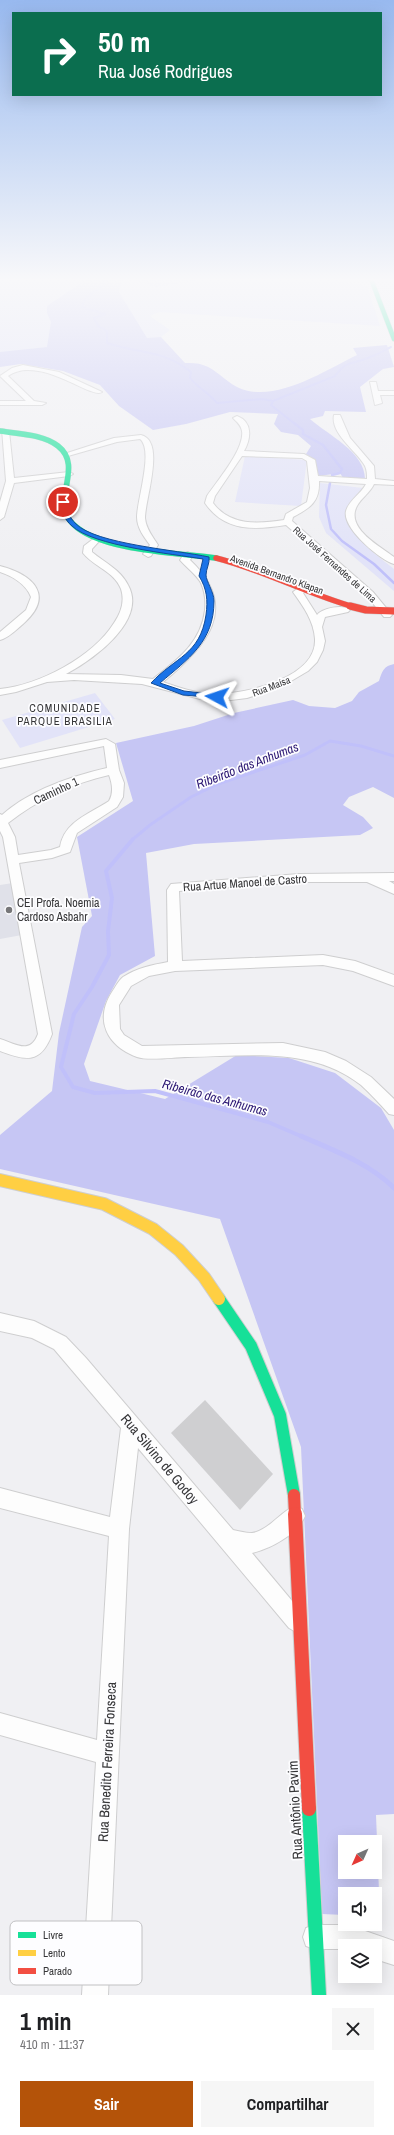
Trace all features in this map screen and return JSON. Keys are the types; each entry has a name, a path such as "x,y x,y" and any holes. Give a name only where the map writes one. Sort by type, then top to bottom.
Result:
{"street":[{"path":"10,372 4,378 32,403"},
{"path":"54,372 74,379 98,392"},
{"path":"373,384 378,402"},
{"path":"375,393 394,393"},
{"path":"0,403 42,403"},
{"path":"237,418 244,425 246,434 244,445 211,496 209,503 213,510 232,522 255,526 288,522"},
{"path":"337,418 340,430 345,438 369,464 372,472 372,482 351,508 350,516 359,532 394,561"},
{"path":"0,517 10,481 3,431 23,433 48,440 60,446 68,454 125,438 140,436 144,438 150,447 141,518 144,531 154,542 149,552"},
{"path":"48,440 56,449 62,463 58,479"},
{"name":"Rua José Fernandes de Lima","path":"239,453 304,456 311,460 315,478 310,504 289,516 288,522 390,613"},
{"name":"Avenida Bernandro Klapan","path":"68,454 71,464 63,502 66,516 94,541"},
{"path":"10,481 58,479 69,474"},
{"path":"315,478 394,483"},
{"name":"Avenida Bernandro Klapan","path":"75,537 149,552 248,566 344,610 368,615 390,613"},
{"path":"47,679 85,659 111,638 128,604 128,593 119,577 88,553 87,548 94,541"},
{"path":"155,683 188,656 200,643 207,630 211,600 208,586 187,557"},
{"path":"202,576 205,560"},
{"path":"0,569 30,585 35,594 35,604 24,620 0,637"},
{"path":"301,590 319,625"},
{"name":"Avenida Bernandro Klapan","path":"301,590 363,609 390,613"},
{"path":"363,609 372,604 375,599"},
{"path":"319,625 320,617 323,613 344,610"},
{"name":"Rua Maísa","path":"0,692 11,692 47,679 103,678 155,683 183,693 206,696 228,697 253,694 293,678 307,667 319,651 319,625"},
{"path":"0,698 11,692"},
{"path":"0,764 108,743 113,770 118,783 117,797 113,804 72,830 68,837 66,849 52,854 12,860"},
{"name":"Caminho 1","path":"1,820 17,809 60,787 94,774 113,770"},
{"path":"0,1045 26,1054 35,1051 42,1045 45,1034 9,837 1,820"},
{"name":"Rua Artue Manoel de Castro","path":"174,966 173,890 176,887 299,878 394,877"},
{"name":"Rua Artue Manoel de Castro","path":"370,878 394,889"},
{"path":"394,981 355,966 323,960 174,966 146,971 136,975 126,982 112,1004 111,1017 113,1030 119,1039 140,1052 252,1048 283,1049 314,1055 341,1064 366,1081 394,1109"},
{"name":"Rua Antônio Pavim","path":"0,1180 104,1204 153,1229 179,1250 204,1277 251,1346 280,1415 294,1484 299,1624 319,1995"},
{"name":"Rua Silvino de Godoy","path":"0,1322 34,1330 60,1343 299,1624"},
{"name":"Rua Benedito Ferreira Fonseca","path":"99,1921 119,1529 130,1424"},
{"path":"0,1498 119,1529"},
{"path":"229,1540 253,1543 271,1535 295,1516"},
{"path":"0,1724 108,1754"},
{"path":"316,1937 348,1937 394,1953"},
{"name":"Rua Benedito Ferreira Fonseca","path":"95,1995 96,1985"}],"shaded area":[{"path":"66,372 216,372 237,387 251,391 266,392 298,384 324,372 379,372 360,387 366,412 325,411 323,416 310,419 352,452 359,460 365,479 343,478 340,473 319,476 313,459 306,454 311,446 298,435 281,432 274,424 278,414 230,412 186,424 153,430 119,406 100,385"},
{"path":"245,456 307,460 301,506 235,502"},
{"path":"320,483 363,488 351,501 345,511 357,537 394,569 394,591 326,533 319,517"},
{"path":"394,664 394,798 373,787 349,797 343,805 363,817 373,828 360,835 194,844 146,853 155,956 120,975 106,1001 84,1064 90,1081 165,1099 237,1055 289,1058 335,1073 381,1108 394,1130 394,1814 376,1815 377,1835 338,1835 338,1879 379,1879 379,1887 338,1887 338,1915 322,1914 301,1447 220,1219 0,1169 0,1135 52,1091 59,1033 82,927 92,916 77,837 133,801 116,743 194,726 234,713 293,700 309,706 335,708 352,701 359,692 379,681 381,674 388,666"},
{"path":"95,693 115,719 20,748 2,720"},
{"name":"CEI Profa. Noemia Cardoso Asbahr","path":"13,883 22,935 0,939 0,885"}],"building":[{"path":"205,1400 273,1474 240,1510 171,1433"}],"waterway":[{"name":"Ribeirão das Anhumas","path":"191,372 190,378 217,403 262,399 273,401"},
{"path":"273,401 335,376 338,372"},
{"name":"Ribeirão das Anhumas","path":"273,401 271,405 295,424"},
{"name":"Ribeirão das Anhumas","path":"294,423 303,430 303,434 323,445 342,469 340,473 332,475"},
{"name":"Ribeirão das Anhumas","path":"330,483 326,505 331,529 342,541 374,564 394,583"},
{"name":"Ribeirão das Anhumas","path":"133,840 150,825 191,797 218,784 305,755 330,741 361,746 394,756"},
{"name":"Ribeirão das Anhumas","path":"133,840 106,871 112,898 108,931 109,955 92,987 74,1014 61,1067 73,1087 95,1093 155,1091 268,1122 303,1137"},
{"name":"Ribeirão das Anhumas","path":"301,1136 362,1164 394,1188"}],"traffic: fast":[{"path":"0,431 37,437 58,445 68,457 69,470 64,498 64,512 72,524 85,533 120,545 216,558"},
{"path":"219,1299 251,1346 280,1415 294,1495"},
{"path":"309,1809 319,1995"}],"traffic: slow":[{"path":"0,1180 104,1204 153,1229 179,1250 204,1277 219,1299"}],"traffic: jam":[{"path":"216,558 252,568 339,603 362,609 394,611"},
{"path":"294,1495 309,1809"}],"place":[{"name":"CEI Profa. Noemia Cardoso Asbahr","path":"9,910"}],"district":[{"name":"COMUNIDADE PARQUE BRASILIA","path":"65,714"}],"route":[{"path":"63,502 66,516 75,526 97,539 207,558 204,563 202,576 208,586 211,600 207,630 200,643 188,656 155,683 183,693 217,697"}]}
